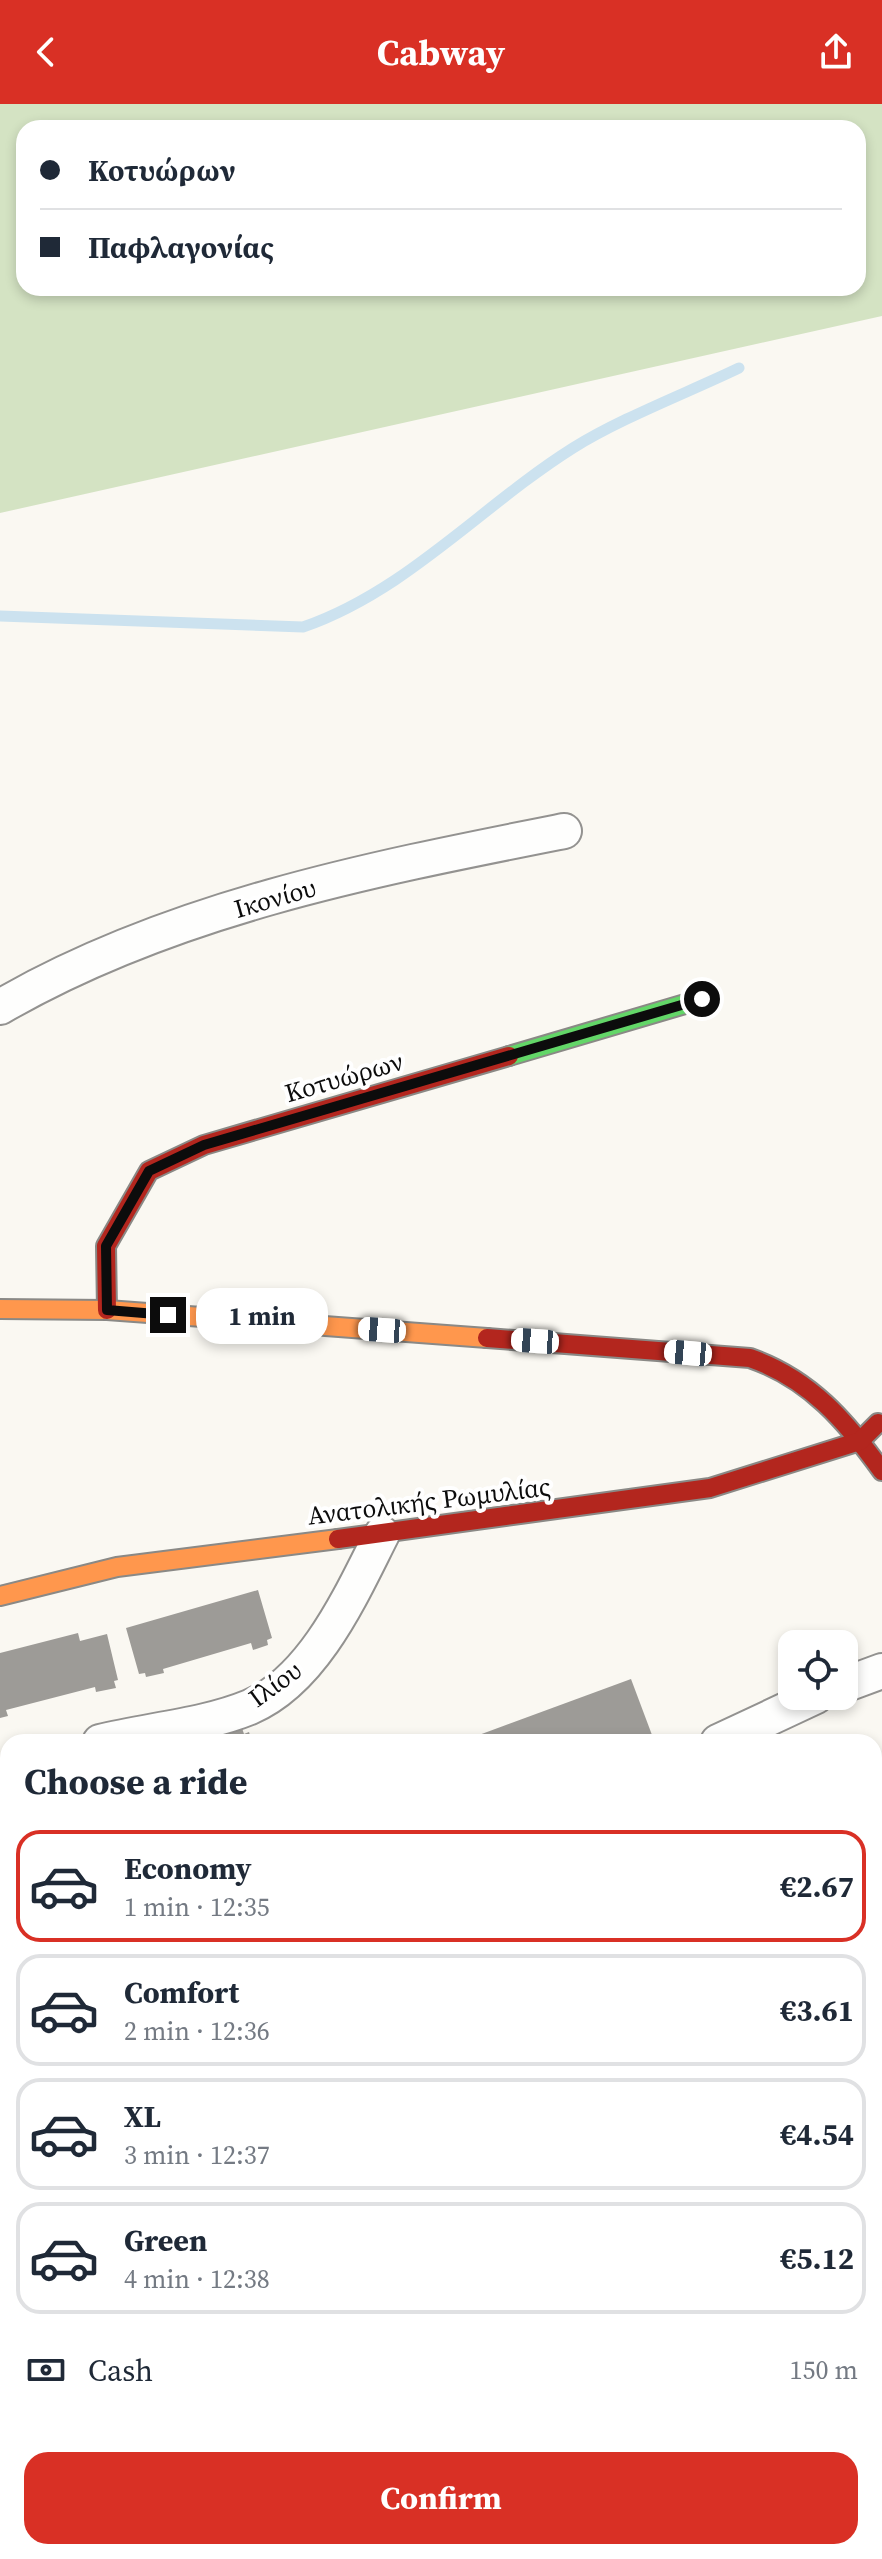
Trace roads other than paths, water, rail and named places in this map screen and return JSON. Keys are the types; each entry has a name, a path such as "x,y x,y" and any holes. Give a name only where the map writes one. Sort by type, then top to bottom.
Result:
{"street":[{"name":"Ικονίου","path":"0,1007 96,957 187,923 395,865 564,831"},
{"name":"Κοτυώρων","path":"107,1310 106,1246 149,1171 219,1141 702,999"},
{"path":"0,1309 107,1310 750,1358 776,1365 798,1378 860,1441 882,1471"},
{"path":"860,1441 882,1420"},
{"name":"Ανατολικής Ρωμυλίας","path":"0,1596 117,1567 710,1488 860,1441"},
{"name":"Ιλίου","path":"134,1734 251,1706 277,1688 310,1659 338,1620 382,1534"},
{"path":"858,1680 882,1671"},
{"path":"735,1734 786,1710"}],"waterway":[{"path":"0,616 303,627 341,611 410,570 573,448 633,416 739,368"}]}
